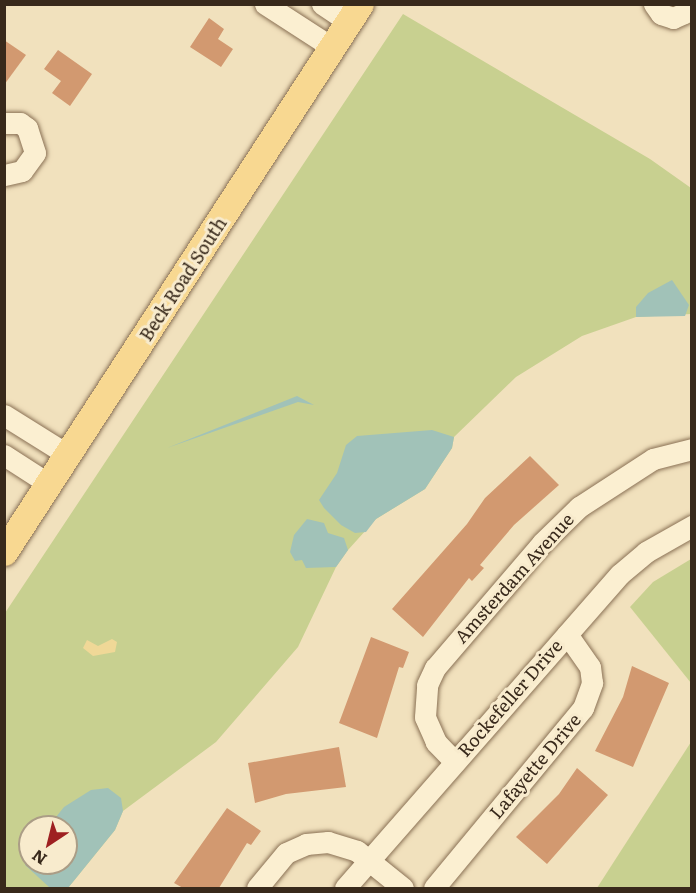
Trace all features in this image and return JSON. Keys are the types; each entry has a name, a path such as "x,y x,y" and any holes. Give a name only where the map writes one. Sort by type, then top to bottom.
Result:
{"main road":[{"name":"Beck Road South","path":"4,552 355,13"}],"street":[{"path":"265,4 333,48"},
{"path":"322,4 355,13"},
{"path":"654,4 661,15 673,18 684,13 690,4"},
{"path":"4,123 20,123 27,128 35,153 22,171 4,175"},
{"path":"4,415 68,455"},
{"name":"Amsterdam Avenue","path":"455,762 436,742 425,717 427,685 435,668 542,543 579,507 653,459 692,449"},
{"path":"4,455 49,484"},
{"name":"Rockefeller Drive","path":"345,888 620,574 646,552 692,526"},
{"name":"Lafayette Drive","path":"434,888 588,700 592,684 590,667 567,634"},
{"path":"257,888 276,861 306,844 343,844 357,850 367,863 403,888"}],"green space":[{"path":"403,14 650,159 691,188 691,314 636,317 582,336 516,377 454,437 452,448 425,489 376,519 348,550 336,567 298,647 216,742 123,811 115,830 68,888 5,888 5,613"},
{"path":"691,559 691,683 630,607 653,582"},
{"path":"691,742 691,888 597,888"}],"sand":[{"path":"112,639 117,642 115,652 93,656 83,648 87,640 98,646"}],"water":[{"path":"672,280 689,305 685,316 636,317 636,307 648,293"},
{"path":"297,396 314,405 298,402 167,448"},
{"path":"432,430 454,437 452,448 425,489 376,519 366,532 355,533 341,525 324,508 319,500 337,473 346,445 357,436"},
{"path":"307,519 324,523 328,533 344,538 348,550 336,567 306,568 302,560 295,561 290,552 294,535"},
{"path":"108,788 121,798 123,811 115,830 68,888 49,887 36,875 78,875 78,815 58,815 64,807 91,790"}],"building":[{"path":"209,18 224,29 218,39 233,49 221,67 190,47"},
{"path":"4,40 26,55 4,85"},
{"path":"58,50 92,74 70,106 52,93 61,81 44,69"},
{"path":"530,456 559,485 514,525 480,565 484,568 472,581 469,578 423,637 392,609 467,524 485,498"},
{"path":"371,637 409,652 403,668 399,667 377,738 339,723"},
{"path":"632,666 669,683 633,767 595,751 623,697"},
{"path":"339,747 346,787 286,794 255,803 248,763"},
{"path":"577,768 608,795 547,864 516,837 559,794"},
{"path":"227,808 261,831 251,845 247,843 219,888 183,888 174,883"}]}
